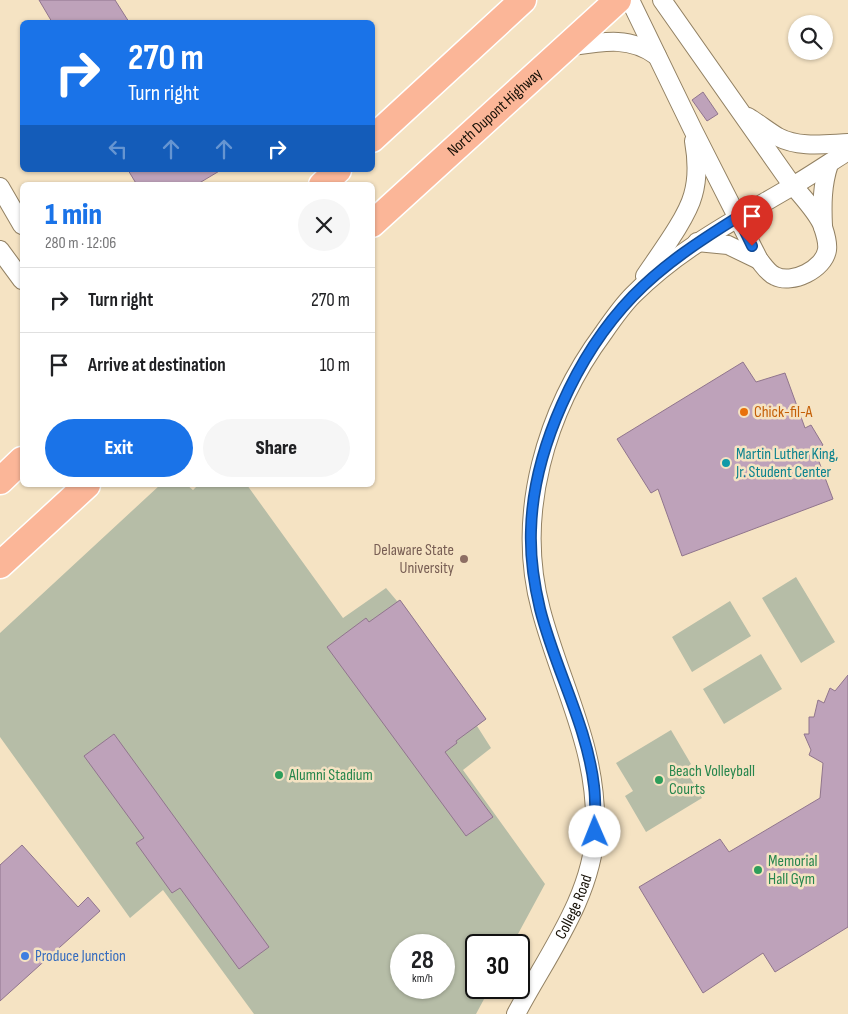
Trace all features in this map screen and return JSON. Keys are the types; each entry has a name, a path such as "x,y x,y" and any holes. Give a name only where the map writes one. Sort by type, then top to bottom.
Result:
{"highway":[{"path":"375,135 523,0"},
{"name":"North Dupont Highway","path":"375,221 618,0"},
{"path":"325,182 336,172"},
{"path":"0,481 20,462"},
{"path":"0,565 85,487"}],"street":[{"path":"630,0 759,260 776,277 788,279 802,276 812,270 827,250 822,198 824,178 829,164"},
{"path":"662,0 792,186 819,218 824,227"},
{"path":"567,47 607,41 626,42 646,48 657,56"},
{"path":"739,110 779,138 795,143 848,143"},
{"path":"632,296 688,209 694,195 696,156 693,130"},
{"path":"738,217 848,151"},
{"path":"0,187 20,222"},
{"name":"College Road","path":"516,1014 580,899 591,864 595,832 594,786 586,747 541,610 534,580 531,544 534,502 539,471 549,436 575,376 597,342 632,296 681,253 738,217"},
{"path":"697,242 728,245 759,260"},
{"path":"0,250 20,277"}],"green space":[{"path":"158,487 189,487 193,490 196,487 248,487 343,618 386,588 397,601 400,600 486,719 477,726 491,748 463,770 545,884 518,934 465,934 465,999 484,999 476,1014 254,1014 163,890 130,918 0,737 0,633"},
{"path":"796,577 835,642 801,663 762,598"},
{"path":"730,601 751,636 692,672 672,637"},
{"path":"761,654 782,689 724,724 703,689"},
{"name":"Beach Volleyball Courts","path":"671,730 691,764 685,769 702,798 646,832 625,796 633,791 616,763"}],"building":[{"path":"39,0 115,0 128,20 51,20"},
{"path":"703,92 718,114 707,121 692,100"},
{"path":"129,172 218,172 201,182 135,182"},
{"name":"Martin Luther King, Jr. Student Center","path":"743,362 756,382 785,373 805,428 811,425 823,445 815,451 833,499 682,556 658,489 651,493 617,439"},
{"path":"400,600 486,719 456,741 457,743 445,752 493,817 466,836 327,647 366,618 369,622"},
{"name":"Memorial Hall Gym","path":"848,675 848,927 775,972 763,953 703,993 639,887 720,839 729,852 820,798 823,763 809,755 811,750 804,734 809,734 809,717 814,717 818,700 824,703 830,688 835,691"},
{"path":"114,734 269,947 239,969 180,888 172,893 136,843 144,838 84,756"},
{"name":"Produce Junction","path":"22,845 78,907 88,897 100,911 0,1001 0,865"}],"place":[{"name":"Chick-fil-A","path":"744,412"},
{"name":"Martin Luther King, Jr. Student Center","path":"726,463"},
{"name":"Delaware State University","path":"464,559"},
{"name":"Alumni Stadium","path":"279,775"},
{"name":"Beach Volleyball Courts","path":"659,780"},
{"name":"Memorial Hall Gym","path":"758,870"},
{"name":"Produce Junction","path":"25,956"}],"route":[{"path":"595,832 594,786 586,747 541,610 534,580 531,529 539,471 549,436 575,376 614,318 632,296 681,253 738,217 752,246"}]}
